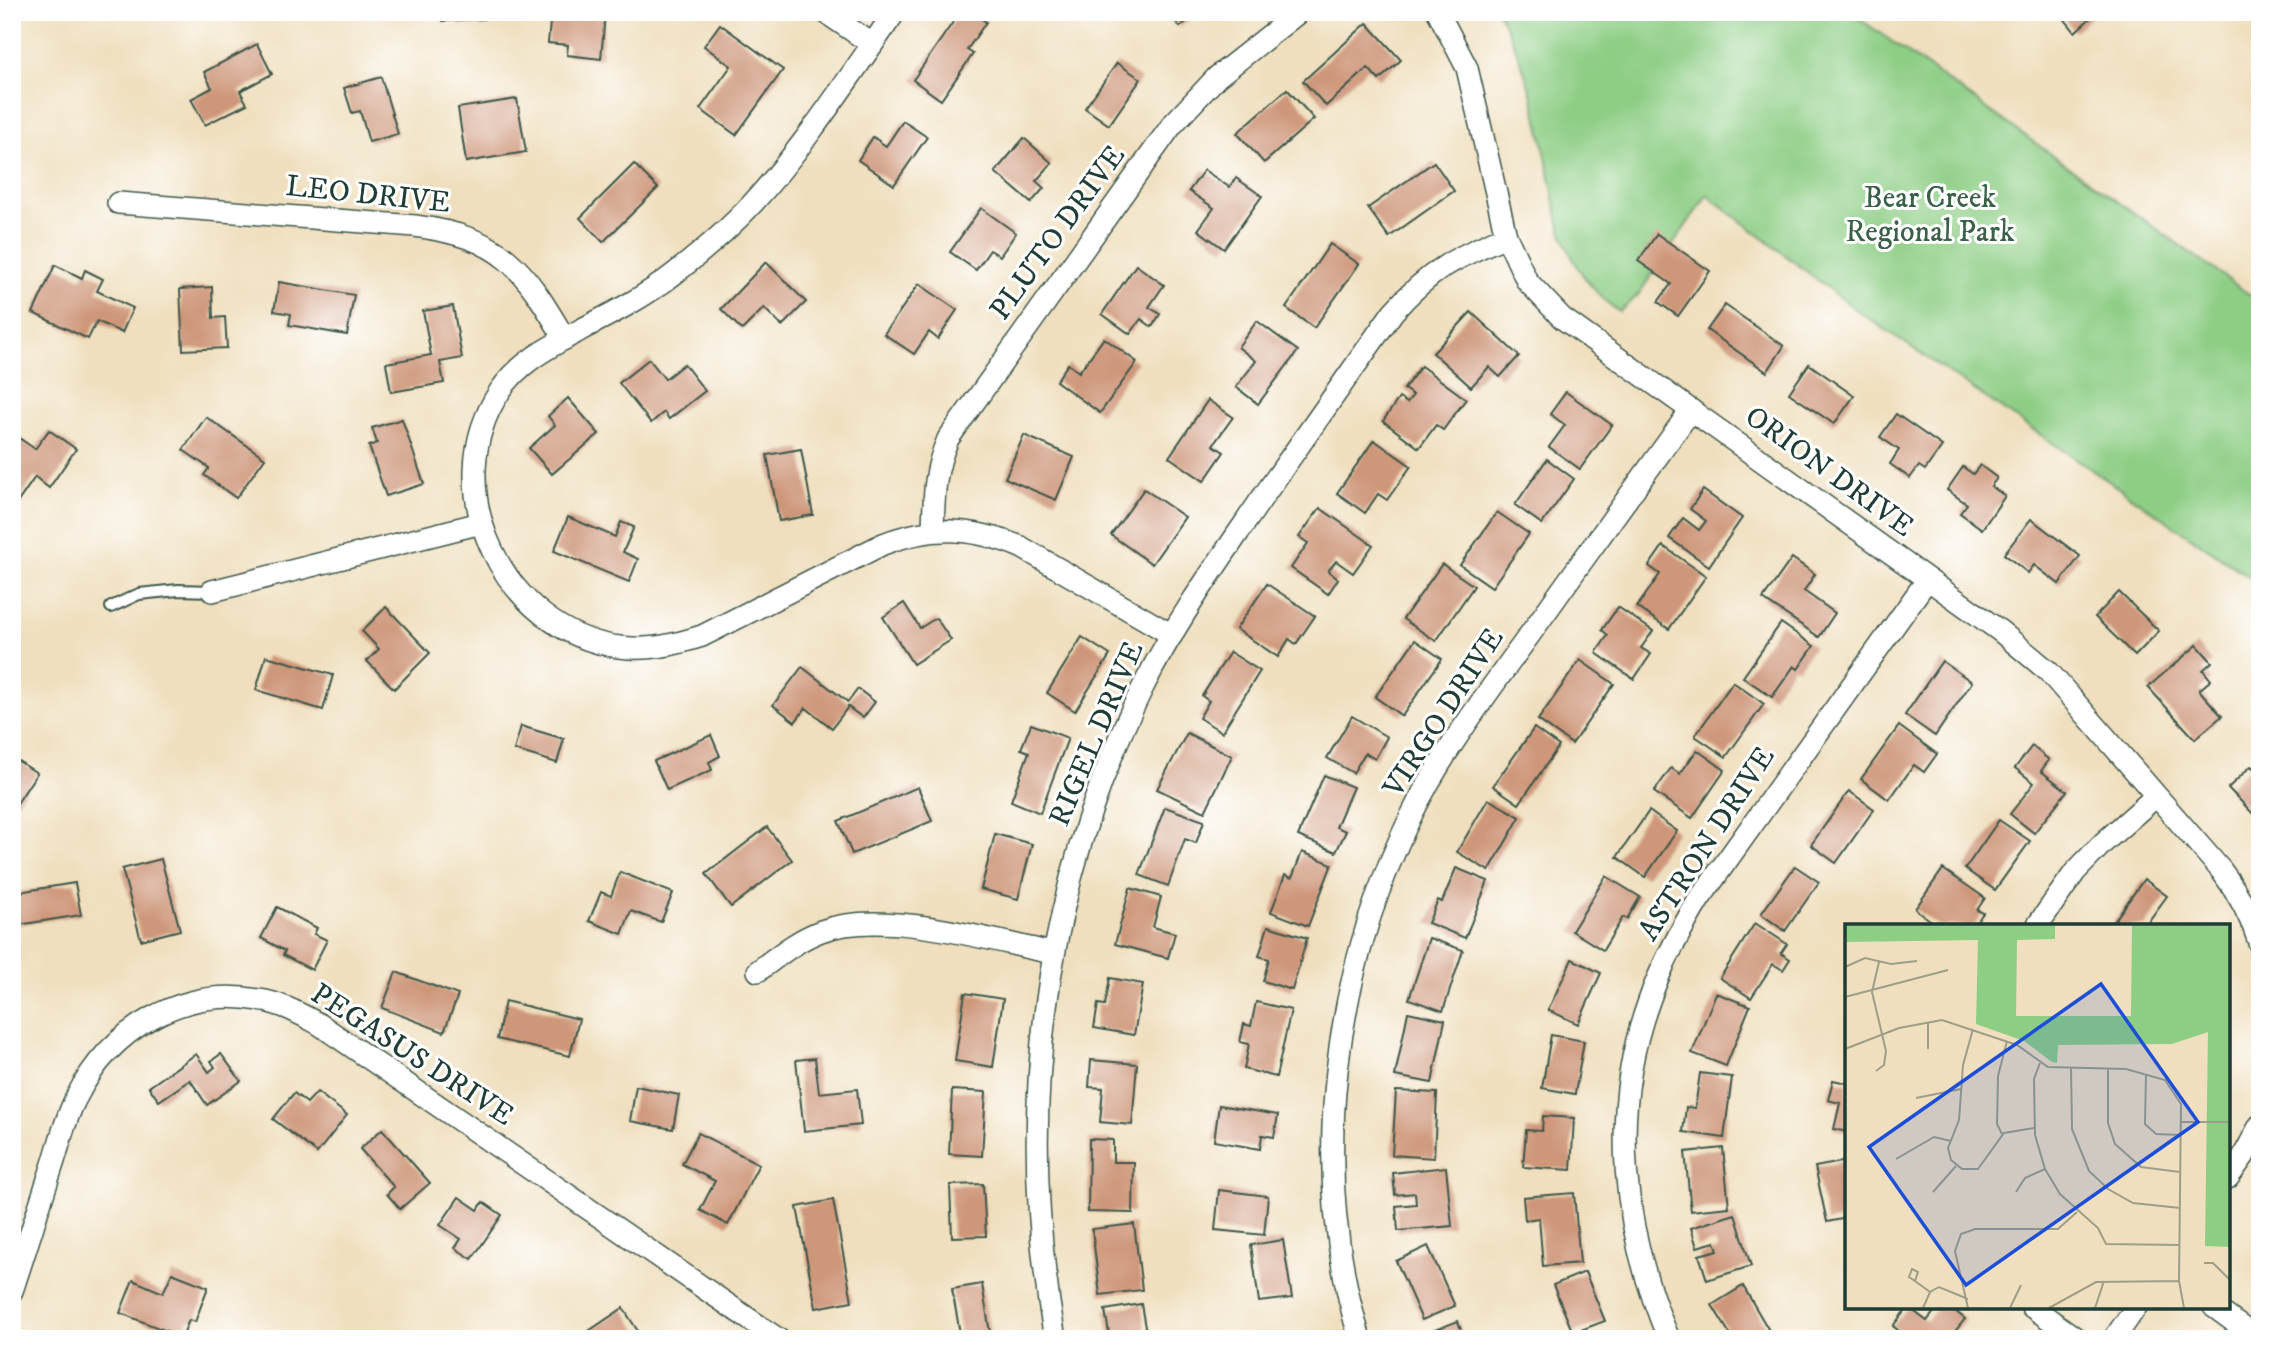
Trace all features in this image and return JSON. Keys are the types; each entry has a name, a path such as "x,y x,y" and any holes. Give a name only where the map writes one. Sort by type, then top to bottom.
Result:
{"street":[{"path":"825,12 872,44"},
{"path":"895,12 782,170 716,239 672,275 634,301 535,355 514,373 499,393 488,415 479,441 475,466 475,493 481,523 491,550 504,574 543,614 566,629 616,646 643,649 674,645 702,636 883,544 908,534 953,529 974,532 1021,547 1172,635"},
{"name":"PLUTO DRIVE","path":"933,531 934,480 948,439 1171,125 1217,77 1299,12"},
{"name":"ORION DRIVE","path":"1438,12 1467,68 1506,236 1527,281 1563,318 2000,631 2048,671 2196,839 2242,899 2260,945"},
{"name":"LEO DRIVE","path":"118,202 415,226 446,230 470,237 506,258 524,275 565,339"},
{"name":"RIGEL DRIVE","path":"1055,1339 1038,1205 1036,1125 1040,1055 1053,953 1080,847 1100,786 1143,686 1172,635 1213,569 1393,312 1413,289 1454,259 1506,236"},
{"name":"VIRGO DRIVE","path":"1360,1339 1344,1273 1337,1223 1333,1173 1334,1121 1345,1016 1358,958 1376,901 1412,814 1462,729 1691,410"},
{"path":"212,591 481,523"},
{"name":"ASTRON DRIVE","path":"1669,1339 1642,1269 1627,1189 1626,1113 1637,1041 1648,1003 1671,949 1698,901 1927,580"},
{"path":"2038,924 2074,872 2102,842 2156,796"},
{"path":"758,971 796,943 822,931 847,925 874,923 949,932 1053,953"},
{"name":"PEGASUS DRIVE","path":"12,1291 67,1120 86,1078 113,1046 153,1015 203,998 233,997 283,1006 318,1024 778,1339"},
{"path":"2230,1175 2260,1125"},
{"path":"2035,1309 2077,1339"},
{"path":"2113,1339 2135,1309"},
{"path":"2217,1309 2258,1339"}],"lane":[{"path":"111,607 139,594 178,590 212,591"}],"green space":[{"name":"Bear Creek Regional Park","path":"1498,12 1850,12 2260,302 2260,584 1858,311 1707,195 1638,295 1619,312 1589,283 1568,249 1559,223 1530,88 1511,37"}],"building":[{"path":"442,12 483,12 484,19 443,21"},
{"path":"551,12 605,14 601,59 567,55 568,45 548,43"},
{"path":"960,12 972,12 986,22 967,50 973,54 941,100 913,80"},
{"path":"1168,12 1198,12 1180,27"},
{"path":"2059,12 2093,12 2095,14 2075,32"},
{"path":"1367,23 1401,60 1379,80 1368,68 1326,106 1303,81"},
{"path":"720,24 783,70 736,135 700,109 731,66 704,46"},
{"path":"257,44 272,74 240,91 247,104 205,125 191,99 212,88 204,72"},
{"path":"1117,63 1141,79 1109,125 1085,108"},
{"path":"381,77 398,134 369,142 360,111 352,113 344,88"},
{"path":"1287,89 1314,119 1264,163 1237,133"},
{"path":"517,99 526,152 466,162 458,108"},
{"path":"903,121 927,137 894,185 858,160 873,137 886,146"},
{"path":"1024,138 1052,163 1036,181 1044,188 1031,203 995,172"},
{"path":"1434,162 1454,191 1389,237 1368,208"},
{"path":"634,164 658,188 603,242 580,218"},
{"path":"1204,170 1229,187 1236,178 1262,196 1224,249 1198,230 1214,208 1189,191"},
{"path":"981,208 1016,233 1000,256 990,250 976,270 950,252"},
{"path":"1657,234 1710,271 1678,316 1658,302 1671,284 1638,261"},
{"path":"1330,244 1359,264 1314,328 1286,308"},
{"path":"766,262 806,302 782,326 764,308 742,330 721,309"},
{"path":"55,265 82,278 85,270 103,279 97,291 133,308 122,333 97,321 88,339 33,313"},
{"path":"1136,265 1164,285 1149,307 1160,314 1152,327 1141,319 1130,334 1102,314"},
{"path":"279,282 354,295 347,335 289,325 291,314 274,311"},
{"path":"919,284 957,310 938,339 929,332 914,354 884,334"},
{"path":"212,287 213,318 225,317 227,348 183,350 180,289"},
{"path":"1725,305 1784,346 1767,372 1707,330"},
{"path":"453,306 462,358 440,362 444,383 391,392 386,363 431,355 423,311"},
{"path":"1471,312 1519,356 1500,377 1489,367 1471,387 1433,353"},
{"path":"1257,321 1298,351 1258,404 1236,387 1256,361 1238,347"},
{"path":"1104,338 1137,362 1100,413 1056,381 1068,364 1079,372"},
{"path":"649,359 665,379 684,364 705,391 669,419 664,412 651,423 619,383"},
{"path":"1809,364 1854,396 1834,424 1789,393"},
{"path":"1421,366 1466,399 1443,430 1436,425 1419,448 1383,421 1399,398 1407,403 1413,395 1404,389"},
{"path":"1566,392 1612,425 1580,469 1549,447 1565,425 1550,414"},
{"path":"568,398 599,434 552,474 529,448 555,425 548,416"},
{"path":"1208,400 1233,417 1213,445 1224,452 1204,481 1169,457"},
{"path":"1896,414 1942,446 1925,470 1919,466 1910,478 1890,464 1899,450 1880,437"},
{"path":"206,417 265,458 236,498 204,475 209,468 183,450"},
{"path":"402,419 424,484 386,496 369,446 377,443 372,428"},
{"path":"49,430 76,449 49,488 35,477 15,506 12,504 12,448 19,438 35,449"},
{"path":"1024,435 1074,457 1056,500 1005,478"},
{"path":"1374,440 1411,466 1387,500 1378,494 1365,513 1337,493"},
{"path":"801,449 813,515 779,521 767,455"},
{"path":"1547,459 1574,479 1542,524 1515,505"},
{"path":"1980,465 1997,478 1991,486 2005,496 1982,529 1960,513 1967,504 1947,490 1963,467 1973,474"},
{"path":"1144,489 1185,517 1152,564 1111,535"},
{"path":"1703,490 1742,518 1709,566 1669,538 1683,518 1699,530 1706,521 1690,509"},
{"path":"1320,508 1373,545 1353,573 1336,561 1328,571 1338,579 1328,594 1291,568 1308,543 1299,537"},
{"path":"1497,512 1529,534 1492,587 1460,565"},
{"path":"568,517 615,537 621,522 634,527 623,552 638,559 629,582 554,551"},
{"path":"2031,519 2080,556 2059,584 2034,565 2028,573 2004,554"},
{"path":"1663,546 1706,576 1669,629 1637,607 1660,574 1649,566"},
{"path":"1792,558 1815,574 1804,591 1835,613 1819,637 1763,599"},
{"path":"1442,564 1474,586 1436,641 1403,619"},
{"path":"1267,584 1315,616 1296,644 1289,639 1278,657 1236,629"},
{"path":"2119,592 2159,631 2135,656 2095,617"},
{"path":"904,603 920,628 936,618 951,640 913,664 883,617"},
{"path":"386,607 430,653 394,689 367,661 379,649 362,631"},
{"path":"1618,607 1653,631 1641,648 1651,654 1634,679 1596,653 1608,635 1602,630"},
{"path":"1781,623 1814,646 1798,669 1794,666 1772,697 1743,677"},
{"path":"1082,637 1110,655 1075,711 1047,693"},
{"path":"1415,640 1442,659 1402,716 1375,697"},
{"path":"2197,645 2212,662 2203,670 2211,680 2199,690 2222,716 2195,739 2148,687"},
{"path":"1230,652 1260,671 1222,732 1199,718 1209,701 1202,696"},
{"path":"266,656 333,675 323,710 256,690"},
{"path":"1580,660 1614,684 1572,744 1538,720"},
{"path":"1942,661 1972,682 1935,736 1905,715"},
{"path":"802,667 848,702 858,689 875,702 863,718 848,707 832,728 806,708 795,722 773,705"},
{"path":"1733,682 1764,704 1726,757 1695,736"},
{"path":"1352,716 1387,737 1375,759 1365,753 1353,773 1327,758"},
{"path":"1031,724 1068,738 1040,813 1011,801 1029,752 1021,749"},
{"path":"521,726 564,739 557,763 514,750"},
{"path":"1899,726 1937,754 1924,772 1914,765 1889,800 1861,779"},
{"path":"1534,728 1559,746 1519,804 1493,786"},
{"path":"1187,733 1232,756 1205,812 1157,789"},
{"path":"711,735 720,756 709,762 712,770 667,790 654,761"},
{"path":"2032,746 2049,760 2041,771 2067,791 2034,833 2010,814 2034,783 2015,768"},
{"path":"1697,750 1725,770 1692,818 1654,792 1671,768 1680,774"},
{"path":"12,757 37,773 12,811"},
{"path":"2251,766 2260,774 2260,821 2228,788"},
{"path":"1324,775 1353,787 1336,827 1346,831 1336,852 1298,836"},
{"path":"918,787 932,821 852,854 838,821"},
{"path":"1849,791 1874,809 1836,863 1811,845"},
{"path":"1488,799 1520,817 1489,871 1457,852"},
{"path":"1165,807 1204,821 1196,843 1185,839 1168,886 1139,875"},
{"path":"1649,811 1677,831 1645,877 1617,857"},
{"path":"1999,820 2030,841 1995,890 1965,869"},
{"path":"767,827 792,860 731,907 706,874"},
{"path":"995,834 1032,844 1018,899 981,889"},
{"path":"1302,852 1332,864 1308,926 1271,912 1285,875 1292,878"},
{"path":"161,859 180,930 141,940 122,869"},
{"path":"1795,866 1819,882 1785,931 1761,914"},
{"path":"1456,868 1488,881 1465,938 1428,923 1438,900 1442,902"},
{"path":"1943,869 1985,898 1977,910 1983,913 1975,924 1935,924 1915,909"},
{"path":"620,872 673,893 661,922 631,911 622,934 589,921 601,892 611,896"},
{"path":"1606,876 1640,897 1627,919 1623,917 1603,950 1572,931"},
{"path":"2144,879 2167,896 2146,924 2113,923"},
{"path":"75,883 81,915 12,926 12,893"},
{"path":"1130,888 1161,897 1153,927 1175,933 1168,958 1115,944"},
{"path":"277,907 317,928 314,934 327,940 312,970 283,955 285,951 261,938"},
{"path":"1755,923 1787,944 1781,953 1790,959 1783,970 1773,964 1751,998 1720,978"},
{"path":"1268,926 1307,938 1292,990 1263,981 1269,959 1259,956"},
{"path":"1429,938 1463,950 1443,1011 1409,999"},
{"path":"1572,959 1601,973 1578,1024 1548,1010"},
{"path":"396,972 458,995 444,1032 382,1008"},
{"path":"1110,978 1143,984 1134,1035 1094,1028 1098,1004 1105,1005"},
{"path":"965,993 1003,999 993,1067 955,1061"},
{"path":"1716,993 1750,1006 1726,1066 1692,1053"},
{"path":"505,1001 579,1019 570,1056 497,1039"},
{"path":"1256,1002 1291,1010 1276,1077 1244,1069 1249,1044 1240,1042 1244,1024 1251,1026"},
{"path":"1408,1012 1445,1020 1432,1083 1395,1076"},
{"path":"1551,1035 1584,1041 1575,1094 1542,1088"},
{"path":"196,1054 209,1072 215,1067 211,1061 221,1054 241,1081 207,1105 190,1080 159,1101 149,1087"},
{"path":"815,1058 819,1093 857,1089 861,1125 804,1131 796,1060"},
{"path":"1091,1060 1137,1064 1132,1125 1100,1122 1103,1088 1089,1087"},
{"path":"1700,1073 1732,1077 1724,1138 1683,1132 1686,1107 1695,1108"},
{"path":"1833,1080 1845,1083 1845,1132 1834,1129 1840,1103 1828,1100"},
{"path":"636,1086 679,1095 673,1129 630,1121"},
{"path":"952,1090 986,1092 982,1156 949,1154"},
{"path":"1396,1091 1437,1093 1434,1158 1392,1155"},
{"path":"317,1092 347,1115 317,1153 273,1119 294,1093 307,1103"},
{"path":"1219,1105 1278,1115 1274,1137 1262,1135 1260,1149 1214,1141"},
{"path":"1543,1116 1574,1118 1571,1170 1523,1167 1526,1130 1542,1131"},
{"path":"382,1129 430,1183 400,1209 387,1194 394,1187 360,1149"},
{"path":"698,1133 759,1164 728,1225 700,1210 715,1181 682,1164"},
{"path":"1089,1139 1113,1140 1113,1162 1134,1162 1133,1213 1088,1212"},
{"path":"1723,1148 1729,1207 1691,1211 1685,1152"},
{"path":"1845,1161 1845,1218 1827,1222 1815,1167"},
{"path":"1446,1167 1452,1226 1398,1231 1396,1206 1416,1204 1415,1193 1395,1195 1393,1173"},
{"path":"983,1184 986,1236 952,1237 950,1185"},
{"path":"1219,1190 1268,1196 1264,1235 1215,1230"},
{"path":"1574,1193 1580,1263 1543,1266 1539,1218 1525,1220 1523,1197"},
{"path":"459,1197 478,1210 483,1202 502,1215 472,1259 455,1248 461,1239 440,1225"},
{"path":"833,1200 852,1301 816,1308 797,1207"},
{"path":"1735,1214 1751,1266 1707,1280 1699,1255 1718,1250 1715,1242 1697,1247 1691,1228"},
{"path":"1134,1224 1142,1290 1100,1295 1092,1229"},
{"path":"1283,1240 1292,1298 1259,1302 1251,1245"},
{"path":"1428,1246 1455,1306 1422,1320 1396,1261"},
{"path":"1585,1272 1605,1321 1573,1333 1553,1285"},
{"path":"172,1273 208,1287 195,1322 189,1320 182,1337 120,1313 133,1280 163,1293"},
{"path":"982,1284 991,1339 961,1339 952,1289"},
{"path":"1743,1286 1774,1339 1733,1339 1712,1305"},
{"path":"1141,1304 1147,1339 1110,1339 1105,1310"},
{"path":"623,1308 643,1339 577,1339"},
{"path":"1906,1309 1911,1309 1927,1321 1936,1309 1952,1309 1965,1319 1949,1339 1909,1339 1893,1326"},
{"path":"1458,1321 1464,1339 1420,1339 1419,1336"}]}
